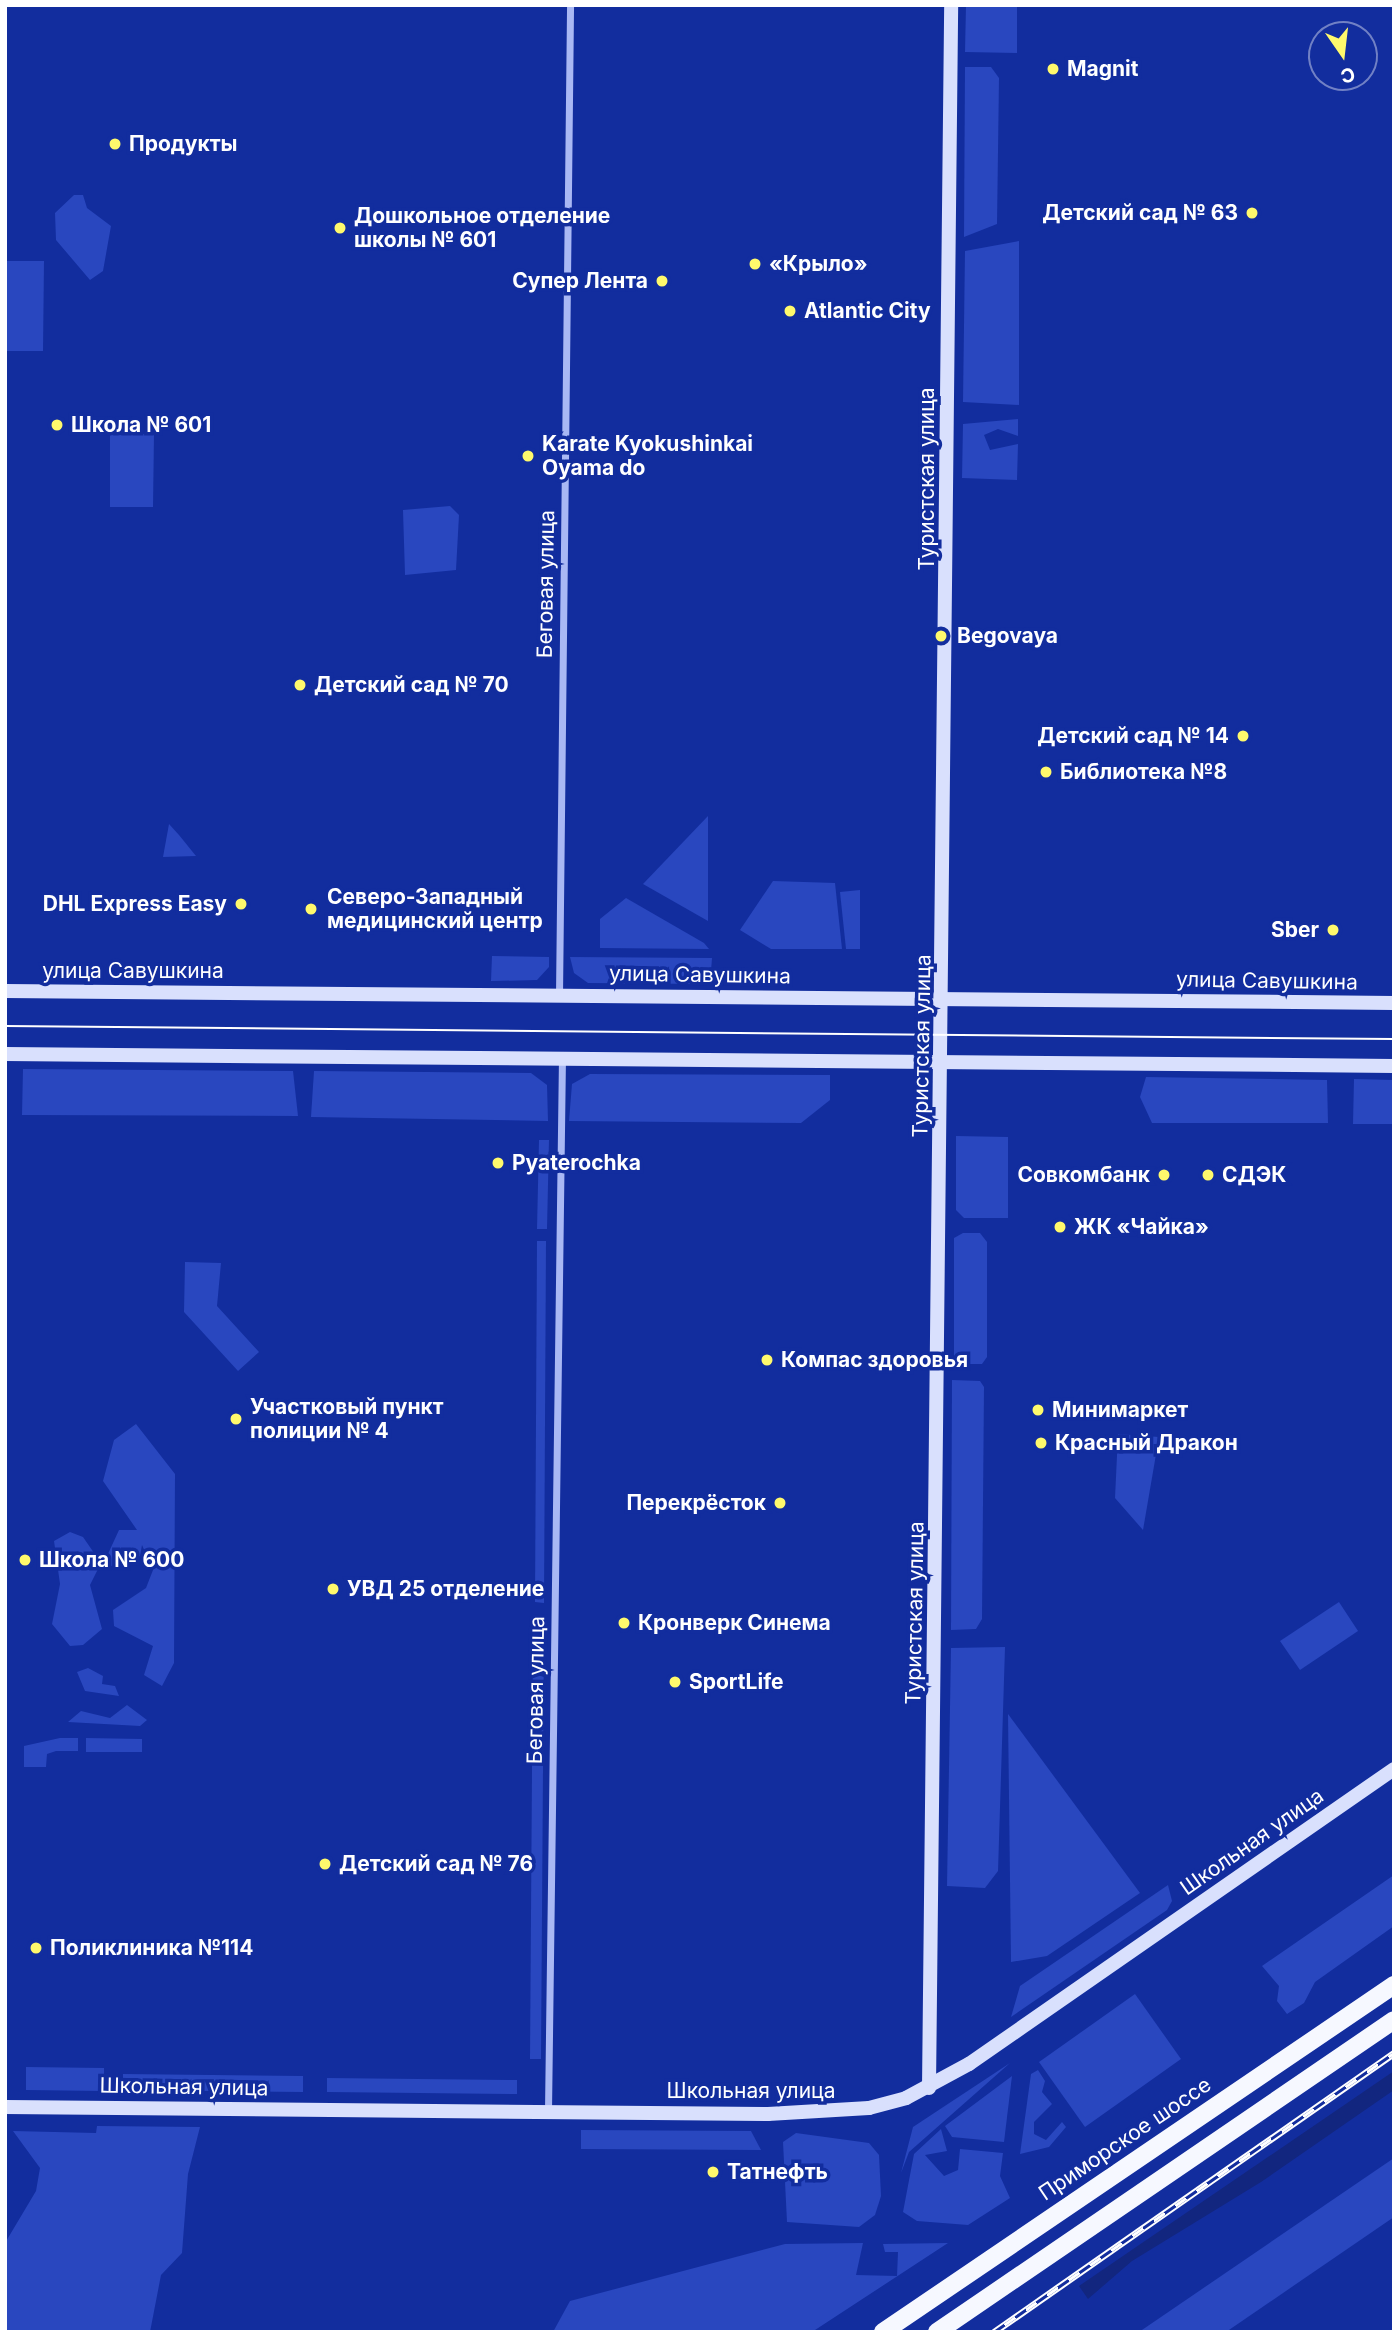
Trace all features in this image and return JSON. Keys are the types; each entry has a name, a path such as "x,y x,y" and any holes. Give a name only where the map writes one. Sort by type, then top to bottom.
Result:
{"main road":[{"name":"Приморское шоссе","path":"883,2332 1394,1985"},
{"path":"937,2332 1394,2020"}],"street":[{"name":"Беговая улица","path":"559,995 570,5"},
{"name":"Туристская улица","path":"929,2088 943,1062 951,5"},
{"name":"улица Савушкина","path":"5,991 1394,1003"},
{"path":"5,1054 1394,1066"},
{"name":"Беговая улица","path":"548,2111 562,1059"},
{"name":"Школьная улица","path":"5,2107 847,2112 929,2088 1394,1769"}],"shaded area":[{"path":"966,5 1017,5 1017,53 965,52"},
{"path":"965,67 991,67 999,78 997,224 964,237"},
{"path":"74,195 83,195 87,208 111,226 103,271 90,280 56,240 55,213"},
{"path":"1019,241 1019,405 963,402 965,251"},
{"path":"5,261 44,261 43,351 5,351"},
{"path":"1018,419 1018,436 998,429 984,435 990,450 1018,444 1017,480 962,478 963,424"},
{"path":"110,434 154,434 153,507 110,507"},
{"path":"450,506 459,515 456,570 405,575 403,510"},
{"path":"708,816 708,921 643,884"},
{"path":"169,824 179,835 196,856 163,857"},
{"path":"773,881 835,883 842,949 771,949 740,930"},
{"path":"860,890 860,949 846,949 840,892"},
{"path":"626,898 704,943 709,949 600,948 600,919"},
{"path":"492,956 549,957 549,967 537,980 491,981"},
{"path":"570,957 712,958 711,971 704,984 588,983 574,973"},
{"path":"23,1069 293,1071 298,1116 22,1115"},
{"path":"314,1071 531,1073 547,1085 548,1121 311,1117"},
{"path":"590,1074 830,1075 830,1100 801,1123 569,1121 572,1084"},
{"path":"1146,1077 1327,1080 1328,1123 1152,1123 1140,1097"},
{"path":"1354,1079 1394,1080 1394,1124 1353,1124"},
{"path":"956,1136 1008,1137 1008,1218 964,1218 956,1210"},
{"path":"539,1140 549,1140 547,1229 537,1229"},
{"path":"963,1233 980,1233 987,1242 987,1357 982,1364 954,1364 954,1238"},
{"path":"537,1241 546,1241 544,1603 535,1602"},
{"path":"185,1262 221,1263 217,1306 259,1352 238,1371 184,1312"},
{"path":"952,1380 980,1381 984,1387 982,1619 976,1629 951,1630"},
{"path":"136,1424 175,1474 174,1663 162,1686 144,1675 153,1646 114,1626 113,1610 146,1588 153,1570 142,1545 140,1556 126,1562 111,1566 107,1556 119,1530 137,1530 103,1481 114,1440"},
{"path":"1118,1434 1159,1437 1143,1530 1115,1498"},
{"path":"70,1532 83,1537 101,1563 90,1585 102,1629 83,1645 70,1646 52,1624 60,1584 54,1541"},
{"path":"1339,1602 1358,1631 1300,1670 1280,1641"},
{"path":"544,1625 541,2059 530,2059 533,1626"},
{"path":"1005,1647 998,1871 985,1888 947,1886 951,1648"},
{"path":"88,1668 103,1676 102,1684 115,1686 119,1696 85,1691 77,1672"},
{"path":"127,1705 147,1720 140,1726 68,1722 81,1711 110,1718"},
{"path":"1008,1714 1140,1893 1047,1956 1011,1962"},
{"path":"60,1738 78,1738 78,1751 56,1751 47,1754 46,1767 24,1767 24,1746"},
{"path":"86,1738 142,1739 142,1752 86,1752"},
{"path":"1394,1875 1394,1926 1315,1982 1304,2003 1287,2014 1277,2001 1279,1986 1262,1966"},
{"path":"1168,1885 1172,1901 1167,1910 1011,2017 1020,1986"},
{"path":"1135,1994 1181,2059 1085,2127 1039,2062"},
{"path":"1010,2063 909,2152 901,2173 913,2127"},
{"path":"26,2067 104,2068 104,2091 26,2090"},
{"path":"1038,2070 1045,2081 1042,2092 1052,2104 1034,2122 1034,2134 1046,2140 1062,2122 1066,2127 1049,2147 1020,2154 1031,2074"},
{"path":"1394,2071 1394,2090 1261,2182 1132,2261 1088,2299 1079,2286"},
{"path":"123,2074 303,2076 303,2092 123,2090"},
{"path":"1012,2076 1004,2142 952,2137 945,2126"},
{"path":"327,2078 517,2080 517,2094 327,2092"},
{"path":"97,2126 200,2127 188,2174 182,2253 161,2275 150,2332 5,2332 5,2243 36,2191 40,2168 13,2131 96,2133"},
{"path":"941,2129 947,2151 925,2155 944,2176 958,2170 960,2149 1003,2153 1000,2176 1010,2198 968,2225 917,2221 903,2212 914,2154"},
{"path":"581,2130 751,2131 761,2150 581,2149"},
{"path":"796,2133 869,2143 879,2155 881,2196 875,2215 859,2227 787,2222 783,2142"},
{"path":"1394,2158 1394,2217 1226,2332 1139,2332"},
{"path":"863,2243 856,2275 897,2276 898,2252 885,2252 883,2244 948,2243 812,2332 553,2332 570,2301 785,2244"}],"tram line":[{"path":"5,1026 1394,1039"}],"railway":[{"path":"994,2332 1394,2053"}],"place":[{"name":"Magnit","path":"1053,69"},
{"name":"Продукты","path":"115,144"},
{"name":"Детский сад № 63","path":"1252,213"},
{"name":"Дошкольное отделение школы № 601","path":"340,228"},
{"name":"«Крыло»","path":"755,264"},
{"name":"Супер Лента","path":"662,281"},
{"name":"Atlantic City","path":"790,311"},
{"name":"Школа № 601","path":"57,425"},
{"name":"Karate Kyokushinkai Oyama do","path":"528,456"},
{"name":"Begovaya","path":"941,636"},
{"name":"Детский сад № 70","path":"300,685"},
{"name":"Детский сад № 14","path":"1243,736"},
{"name":"Библиотека №8","path":"1046,772"},
{"name":"DHL Express Easy","path":"241,904"},
{"name":"Северо-Западный медицинский центр","path":"311,909"},
{"name":"Sber","path":"1333,930"},
{"name":"Pyaterochka","path":"498,1163"},
{"name":"Совкомбанк","path":"1164,1175"},
{"name":"СДЭК","path":"1208,1175"},
{"name":"ЖК «Чайка»","path":"1060,1227"},
{"name":"Компас здоровья","path":"767,1360"},
{"name":"Минимаркет","path":"1038,1410"},
{"name":"Участковый пункт полиции № 4","path":"236,1419"},
{"name":"Красный Дракон","path":"1041,1443"},
{"name":"Перекрёсток","path":"780,1503"},
{"name":"Школа № 600","path":"25,1560"},
{"name":"УВД 25 отделение","path":"333,1589"},
{"name":"Кронверк Синема","path":"624,1623"},
{"name":"SportLife","path":"675,1682"},
{"name":"Детский сад № 76","path":"325,1864"},
{"name":"Поликлиника №114","path":"36,1948"},
{"name":"Татнефть","path":"713,2172"}]}
